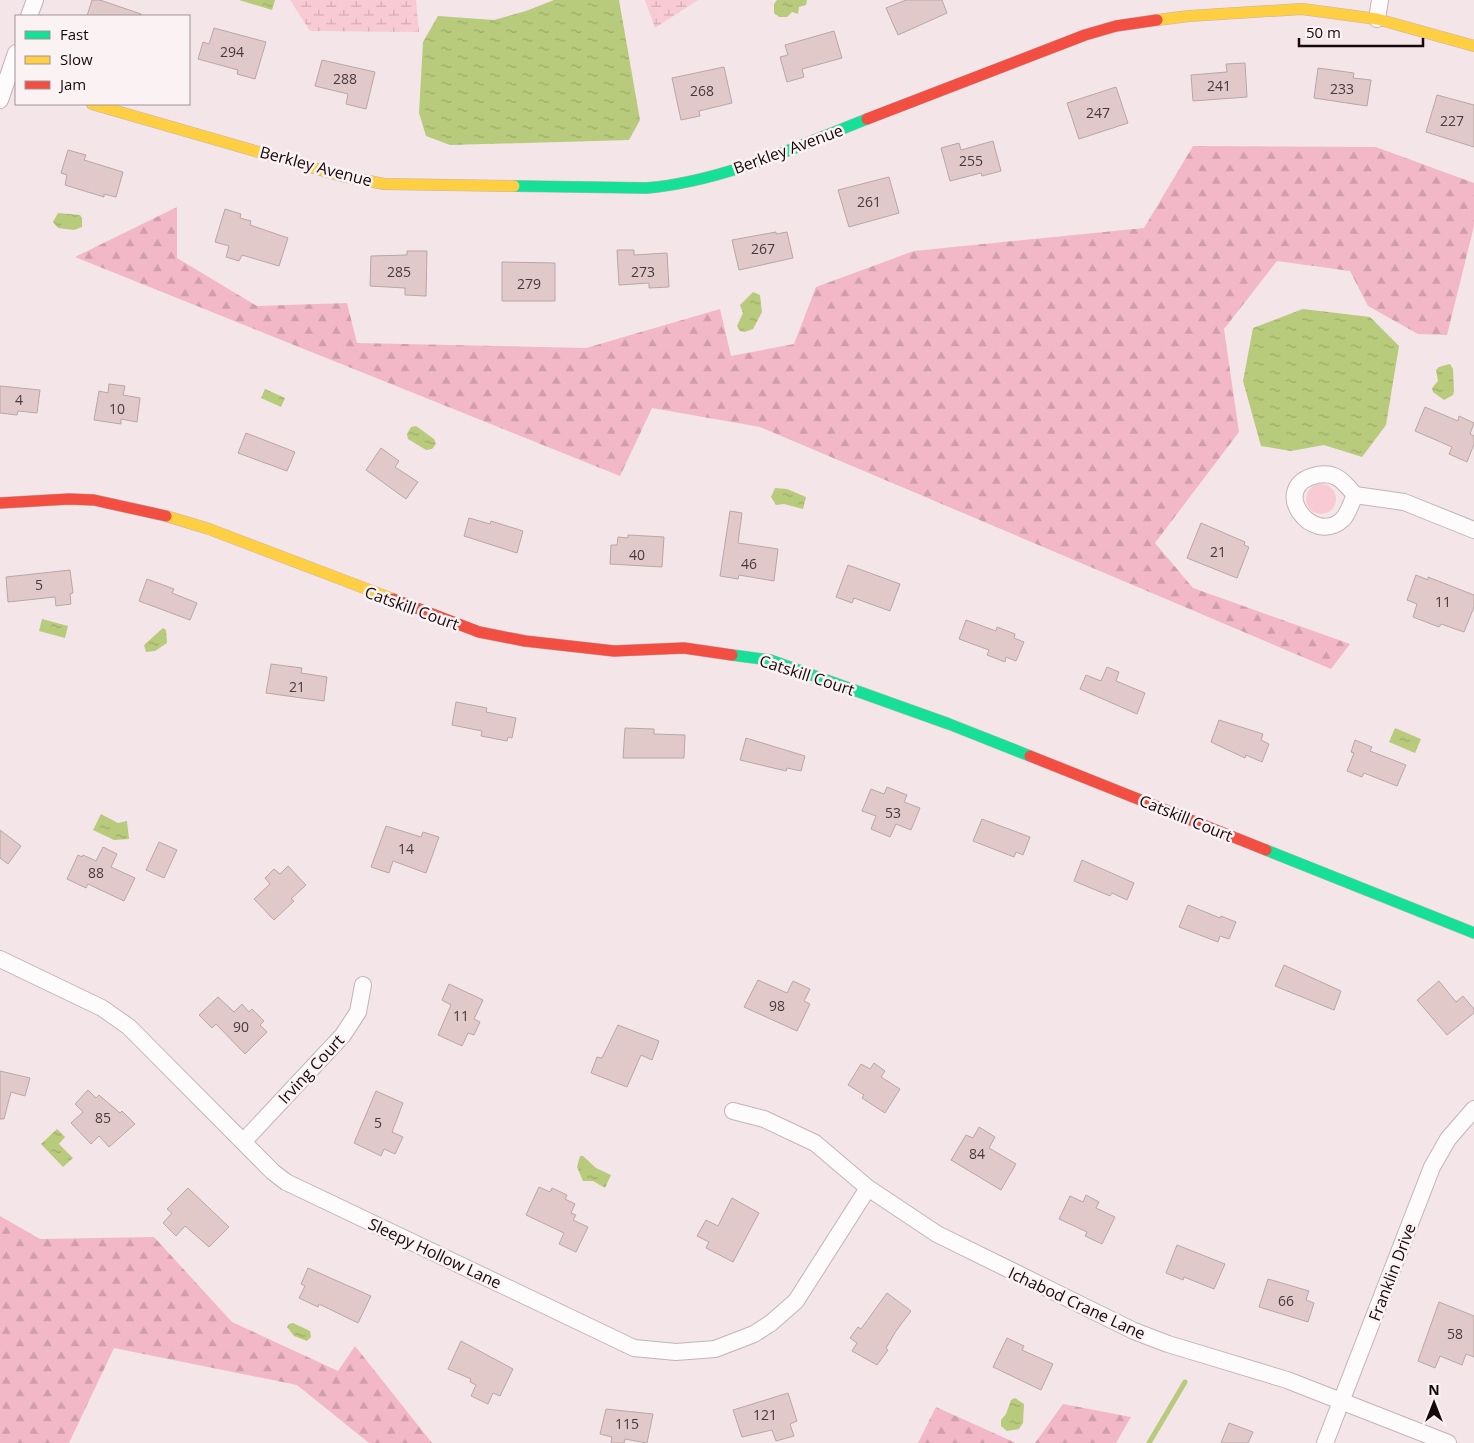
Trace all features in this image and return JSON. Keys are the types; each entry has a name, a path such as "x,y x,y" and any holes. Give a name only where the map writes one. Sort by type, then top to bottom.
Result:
{"street":[{"path":"29,15 34,0"},
{"path":"1377,19 1380,0"},
{"name":"Berkley Avenue","path":"95,105 342,176 384,184 647,188 669,186 738,168 1086,35 1116,26 1188,16 1302,9 1377,19 1474,46"},
{"path":"0,100 12,81 15,60"},
{"path":"1355,495 1404,502 1474,530"},
{"name":"Catskill Court","path":"0,504 69,499 94,500 150,511 208,529 479,632 525,641 614,651 684,648 770,660 949,724 1474,933"},
{"name":"Sleepy Hollow Lane","path":"0,959 102,1008 129,1027 272,1172 286,1182 634,1348 676,1352 715,1348 754,1334 772,1323 796,1302 868,1188"},
{"name":"Irving Court","path":"243,1142 343,1036 358,1012 363,985"},
{"name":"Franklin Drive","path":"1325,1443 1432,1167 1448,1140 1474,1109"},
{"name":"Ichabod Crane Lane","path":"733,1111 764,1119 814,1143 868,1188 938,1234 973,1254 1134,1331 1168,1344 1286,1380 1448,1443"}],"green space":[{"path":"290,0 416,0 419,32 310,31"},
{"path":"645,0 698,0 655,28"},
{"path":"1193,146 1376,147 1474,183 1474,226 1447,335 1418,334 1368,306 1350,271 1277,261 1224,329 1239,432 1155,543 1193,588 1350,644 1331,669 760,427 652,408 620,476 75,257 177,207 177,258 257,306 347,303 357,343 586,348 720,309 731,356 794,344 816,287 914,251 1144,228"},
{"path":"1321,484 1332,488 1336,499 1332,510 1321,514 1310,510 1306,499 1310,488"},
{"path":"0,1216 40,1239 154,1237 232,1322 338,1371 355,1346 432,1443 369,1443 297,1385 114,1348 69,1443 0,1443"},
{"path":"1063,1404 1131,1417 1116,1443 1035,1443"},
{"path":"936,1407 1016,1443 918,1443"}],"water":[{"path":"239,0 275,0 272,10"},
{"path":"554,0 619,0 640,120 629,140 450,145 426,136 419,113 423,42 438,16 494,20 526,11"},
{"path":"777,0 807,0 806,5 799,7 798,14 792,12 787,17 779,17 774,13 774,4"},
{"path":"58,213 80,215 82,227 74,230 58,228 53,222"},
{"path":"753,292 760,295 762,312 753,329 745,332 740,331 737,326 743,313 740,305"},
{"path":"1303,309 1370,317 1399,346 1386,425 1362,457 1324,445 1291,451 1261,446 1243,381 1253,328"},
{"path":"1450,364 1453,369 1454,391 1453,395 1444,400 1433,392 1432,388 1438,381 1436,370 1439,367"},
{"path":"265,389 285,398 281,407 261,398"},
{"path":"416,426 434,439 436,444 432,449 426,450 408,439 407,434 411,427"},
{"path":"775,488 787,489 806,497 803,509 784,504 776,505 771,497"},
{"path":"42,619 68,626 65,638 39,631"},
{"path":"163,628 166,630 167,643 155,651 146,652 144,645"},
{"path":"1395,728 1421,739 1415,753 1389,742"},
{"path":"101,814 118,823 127,821 129,839 114,840 93,830"},
{"path":"57,1129 65,1137 59,1144 73,1158 63,1167 41,1144"},
{"path":"580,1156 583,1156 596,1168 611,1175 605,1188 593,1181 583,1181 577,1167"},
{"path":"293,1323 310,1331 311,1337 307,1341 294,1336 287,1327"},
{"path":"1015,1398 1024,1404 1023,1423 1019,1429 1007,1431 1001,1426 1001,1420 1006,1414 1011,1400"}],"building":[{"path":"92,0 100,0 141,14 141,15 87,15"},
{"path":"906,0 942,0 947,13 898,35 886,8"},
{"path":"214,28 266,42 255,79 237,74 238,70 198,59 203,42 209,44"},
{"path":"834,31 842,58 802,69 804,77 787,82 780,57 788,55 785,45"},
{"path":"322,60 375,72 366,109 346,104 348,94 315,86"},
{"path":"1245,63 1247,97 1193,101 1191,75 1227,72 1226,64"},
{"path":"724,67 732,103 699,111 700,116 681,120 672,78"},
{"path":"1318,68 1354,73 1353,78 1371,80 1367,106 1314,98"},
{"path":"1116,87 1128,123 1079,139 1067,103"},
{"path":"1437,95 1474,105 1474,147 1426,132"},
{"path":"993,141 1001,171 982,176 981,173 950,181 941,148 959,143 961,150"},
{"path":"68,150 86,155 84,160 123,172 116,197 104,194 104,197 65,185 67,175 61,173"},
{"path":"889,177 899,213 849,227 838,190"},
{"path":"225,209 241,214 240,218 251,221 250,225 288,238 279,266 242,255 239,261 226,257 229,246 215,242"},
{"path":"776,232 776,234 787,232 793,258 739,270 732,240"},
{"path":"617,250 634,250 634,255 667,253 669,287 649,288 649,283 619,285"},
{"path":"407,251 427,251 426,296 405,295 405,288 370,286 371,256 407,255"},
{"path":"502,262 555,263 555,301 502,301"},
{"path":"109,384 125,386 123,395 140,398 137,422 121,419 121,424 94,420 99,391 108,393"},
{"path":"0,386 40,390 37,413 18,411 17,415 0,413"},
{"path":"1425,407 1458,421 1459,416 1474,423 1470,434 1474,436 1474,444 1467,462 1449,454 1452,447 1415,431"},
{"path":"246,433 295,452 287,471 238,453"},
{"path":"381,448 399,461 395,467 418,482 406,499 366,470"},
{"path":"730,511 742,513 738,543 778,549 774,581 739,575 738,579 720,576"},
{"path":"469,518 490,524 491,521 523,531 517,553 464,536"},
{"path":"1201,523 1245,542 1244,545 1249,547 1237,578 1187,558"},
{"path":"628,535 664,537 662,567 610,564 611,545 617,545 618,537 628,538"},
{"path":"848,565 900,584 890,611 854,598 852,603 836,597"},
{"path":"70,570 73,593 70,594 71,604 56,606 55,597 8,602 6,577"},
{"path":"1416,575 1428,580 1428,577 1474,595 1474,607 1464,632 1441,624 1439,627 1413,617 1417,604 1407,600"},
{"path":"147,579 174,589 172,593 197,603 190,620 139,601"},
{"path":"966,620 996,631 997,627 1015,634 1014,638 1024,642 1016,661 1006,657 1005,662 987,655 989,650 959,639"},
{"path":"271,664 302,668 301,673 327,677 324,701 266,693"},
{"path":"1107,667 1119,672 1116,681 1145,693 1137,714 1080,689 1086,675 1101,681"},
{"path":"456,702 487,708 486,712 516,718 512,738 508,737 507,741 481,736 482,731 452,725"},
{"path":"1219,720 1263,734 1261,740 1269,744 1262,762 1246,755 1245,758 1211,742"},
{"path":"625,728 654,729 654,734 685,735 684,758 623,758"},
{"path":"746,738 805,756 801,771 787,768 786,771 740,760"},
{"path":"1355,740 1372,747 1370,751 1406,765 1397,786 1364,773 1362,777 1347,771 1354,753 1351,752"},
{"path":"887,787 907,795 904,802 920,808 911,830 896,824 890,837 871,829 876,816 862,811 871,789 884,794"},
{"path":"982,819 1030,837 1023,855 1016,852 1014,857 973,841"},
{"path":"386,826 421,837 423,832 439,837 426,873 393,861 389,873 371,867"},
{"path":"0,830 21,846 8,864 0,858"},
{"path":"159,842 177,850 164,878 146,870"},
{"path":"103,847 117,854 111,867 135,878 124,901 88,884 86,888 67,879 78,855 82,857 83,855 96,861"},
{"path":"1082,860 1134,883 1127,900 1112,893 1110,896 1074,881"},
{"path":"288,866 306,885 291,899 294,901 274,920 254,899 270,884 265,878 274,869 280,874"},
{"path":"1188,905 1220,918 1221,916 1236,922 1229,939 1220,936 1218,942 1179,927"},
{"path":"1284,965 1341,991 1334,1010 1275,986"},
{"path":"758,980 787,993 793,981 810,989 804,1001 810,1004 797,1031 744,1007"},
{"path":"1439,981 1456,1002 1463,996 1474,1009 1474,1013 1447,1035 1417,1000"},
{"path":"449,984 483,1000 474,1019 480,1022 474,1035 468,1033 462,1046 438,1035 451,1005 442,1000"},
{"path":"218,997 234,1012 242,1004 249,1012 252,1009 264,1021 260,1025 267,1032 245,1054 216,1024 212,1028 199,1015"},
{"path":"618,1025 659,1041 652,1060 641,1055 627,1087 591,1073 597,1057 602,1058"},
{"path":"874,1063 885,1071 881,1077 900,1089 885,1113 862,1098 864,1095 848,1085 861,1064 870,1069"},
{"path":"0,1071 30,1078 25,1096 11,1092 4,1119 0,1119"},
{"path":"88,1090 96,1098 99,1095 120,1113 122,1111 135,1124 109,1147 99,1136 91,1144 71,1123 83,1112 75,1104"},
{"path":"376,1091 403,1103 392,1132 403,1137 395,1154 384,1149 381,1156 354,1143"},
{"path":"979,1127 995,1137 989,1148 1016,1164 1001,1190 951,1160 966,1135 973,1138"},
{"path":"539,1187 550,1192 552,1188 567,1195 565,1199 575,1204 571,1213 576,1215 573,1220 588,1227 576,1252 559,1244 564,1233 526,1215"},
{"path":"188,1188 229,1227 209,1247 185,1226 176,1236 163,1223 172,1213 167,1209"},
{"path":"1086,1195 1099,1202 1096,1208 1115,1217 1102,1244 1085,1236 1087,1232 1059,1219 1070,1196 1083,1202"},
{"path":"732,1198 759,1213 733,1262 706,1248 709,1242 697,1236 706,1220 718,1226"},
{"path":"1177,1245 1225,1264 1214,1289 1184,1277 1183,1280 1166,1273"},
{"path":"308,1268 371,1296 358,1323 319,1304 318,1307 299,1298 305,1286 301,1284"},
{"path":"1268,1279 1309,1291 1306,1300 1314,1303 1308,1322 1259,1307"},
{"path":"887,1293 911,1311 896,1331 886,1348 888,1350 877,1365 852,1351 857,1343 850,1338 858,1327 861,1329"},
{"path":"1439,1302 1474,1316 1474,1357 1466,1354 1462,1365 1440,1356 1435,1368 1418,1361"},
{"path":"1007,1338 1024,1346 1022,1350 1053,1364 1041,1390 993,1367"},
{"path":"461,1341 513,1369 500,1396 493,1393 488,1404 471,1396 476,1385 470,1382 471,1379 448,1369"},
{"path":"788,1393 797,1421 790,1424 794,1436 776,1441 772,1430 742,1437 733,1410"},
{"path":"606,1409 653,1414 647,1443 625,1439 624,1443 611,1443 612,1437 600,1434"},
{"path":"1229,1423 1253,1432 1248,1443 1221,1443"}],"waterway":[{"path":"1149,1443 1185,1382"}],"traffic: fast":[{"path":"514,186 647,188 676,184 704,178 759,161 867,119"},
{"path":"732,655 770,660 949,724 1030,756"},
{"path":"1266,850 1474,933"}],"traffic: slow":[{"path":"1157,20 1189,16 1302,9 1377,19 1474,46"},
{"path":"95,105 342,176 384,184 514,186"},
{"path":"166,516 209,529 393,599"}],"traffic: jam":[{"path":"867,119 1085,35 1116,26 1157,20"},
{"path":"0,503 69,499 94,500 166,516"},
{"path":"393,599 479,632 525,641 614,651 684,648 732,655"},
{"path":"1030,756 1266,850"}]}
